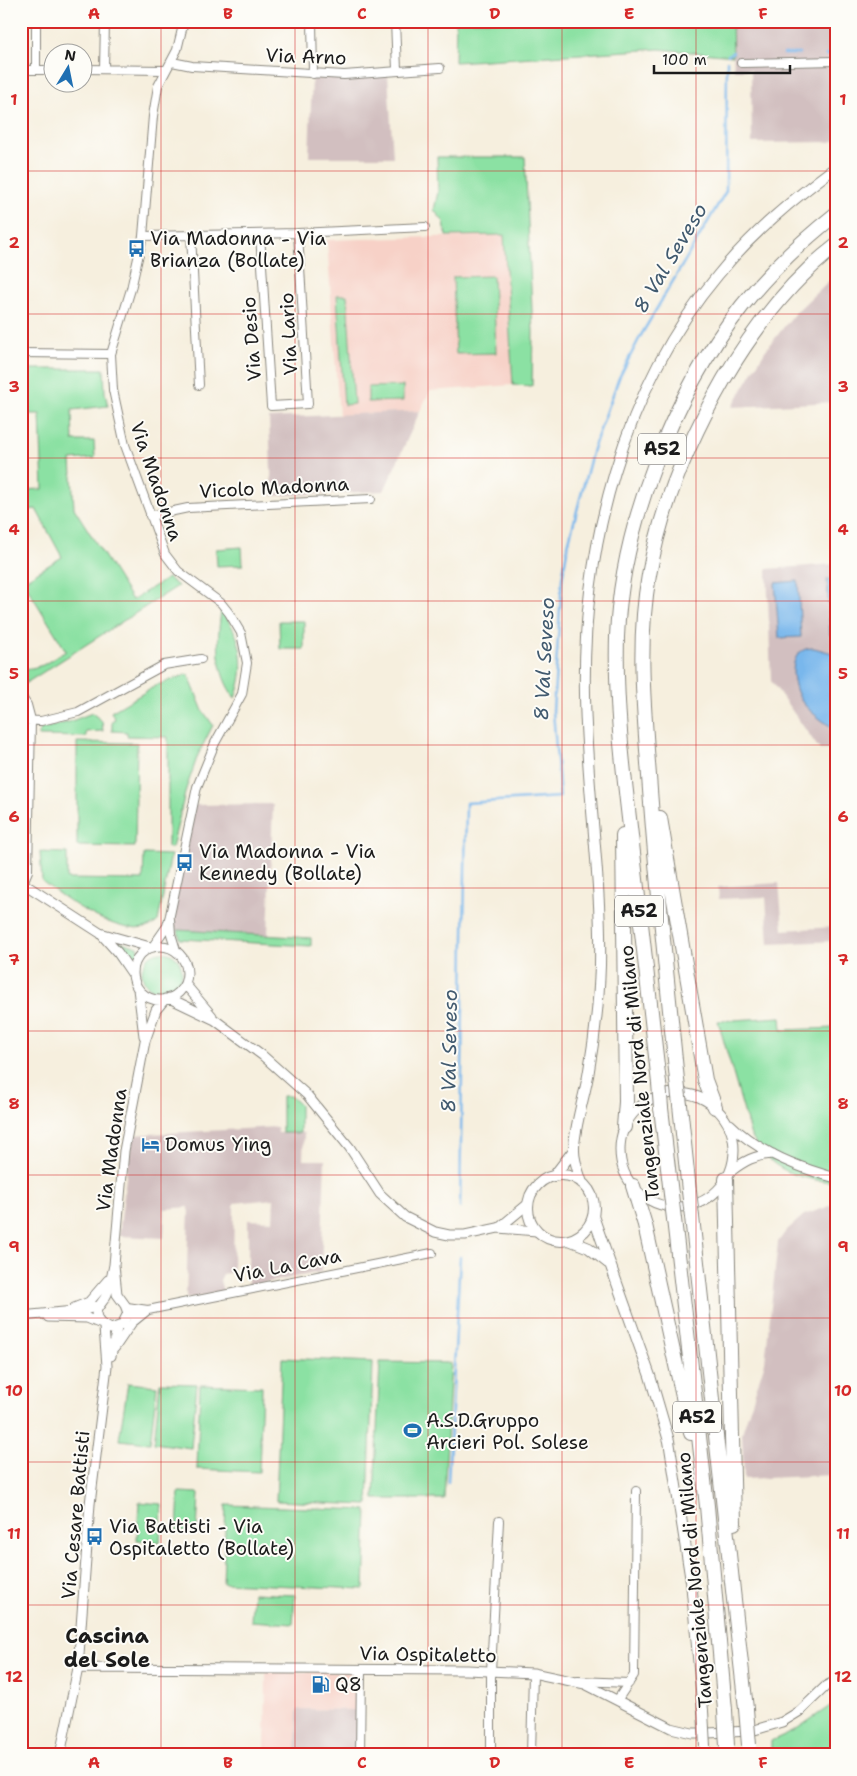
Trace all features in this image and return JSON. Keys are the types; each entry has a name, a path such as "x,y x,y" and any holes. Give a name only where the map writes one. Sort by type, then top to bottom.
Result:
{"highway":[{"name":"Tangenziale Nord di Milano","path":"727,1750 707,1506 620,739 617,636 624,572 635,524 653,470 682,404 698,374 742,306 778,266 836,214"},
{"name":"Tangenziale Nord di Milano","path":"750,1750 737,1614 677,1080 659,897 646,736 642,657 648,577 660,526 684,459 716,392 754,332 796,284 836,246"},
{"path":"646,736 705,1080 715,1107"},
{"path":"620,739 626,1102 624,1127"},
{"path":"728,1176 737,1614"},
{"path":"633,1186 645,1225 707,1506"}],"main road":[{"path":"705,1751 692,1581 674,1467 650,1376 609,1264 593,1216 592,1198 582,1183 574,1150 592,1050 600,967 598,890 586,720 585,665 595,568 609,500 622,455 656,368 685,319 717,276 753,236 794,198 836,167"},
{"path":"574,1150 554,1176 536,1186 528,1204 530,1221 537,1231 552,1240 569,1240 589,1248 609,1264"},
{"path":"554,1176 572,1177 582,1183"},
{"path":"569,1240 584,1231 593,1216"}],"street":[{"path":"36,21 36,70"},
{"path":"104,21 104,69"},
{"name":"Via Madonna","path":"151,947 166,926 170,915 197,787 212,750 242,694 247,663 244,642 236,623 221,603 178,571 170,562 160,544 117,415 112,354 131,289 143,236 153,116 158,86 172,62 181,40 184,21"},
{"path":"312,21 313,74"},
{"path":"395,21 397,70"},
{"path":"742,64 836,60"},
{"name":"Via Arno","path":"172,62 192,66 344,75 440,68"},
{"path":"92,69 166,70"},
{"path":"21,70 42,70"},
{"path":"143,236 298,233 425,227"},
{"name":"Via Lario","path":"298,233 308,404"},
{"name":"Via Desio","path":"260,234 272,406 308,404"},
{"path":"192,235 199,384"},
{"path":"21,353 112,354"},
{"name":"Vicolo Madonna","path":"150,516 188,508 371,499"},
{"path":"21,720 41,721 78,712 164,666 201,659"},
{"path":"21,696 27,704 30,720 28,871 22,883 100,934 118,953 133,975 138,988 153,999 167,999 216,1020"},
{"path":"21,858 29,846"},
{"name":"Via Madonna","path":"170,915 171,934 176,950"},
{"path":"100,934 151,947 164,946 176,950 187,966 185,984 177,994 167,999"},
{"path":"133,975 138,957 151,947"},
{"path":"185,984 216,1020 262,1054 307,1094 350,1148 380,1194 405,1217 435,1232 449,1235 465,1235 498,1228 537,1231"},
{"name":"Via Madonna","path":"138,988 145,1041"},
{"name":"Via Madonna","path":"113,1270 124,1151 145,1041 156,1010 167,999"},
{"path":"776,1154 760,1155 751,1158 728,1176 705,1199 686,1206 657,1203 640,1193 633,1186 622,1167 620,1153 624,1127 632,1114 644,1102 668,1093 693,1095 715,1107 740,1134 776,1154 836,1178"},
{"path":"726,1120 734,1146 728,1176"},
{"path":"498,1228 528,1204"},
{"name":"Via La Cava","path":"127,1312 148,1310 432,1253"},
{"path":"26,1315 87,1318 102,1326 117,1328 124,1324 127,1312 120,1300 113,1270"},
{"path":"102,1326 96,1313 113,1270"},
{"path":"67,1311 89,1302 103,1288 113,1270"},
{"path":"26,1315 85,1310 111,1297 120,1300"},
{"name":"Via Cesare Battisti","path":"109,1362 120,1338 132,1323 148,1310"},
{"name":"Via Cesare Battisti","path":"102,1326 109,1362"},
{"name":"Via Cesare Battisti","path":"60,1755 78,1668 90,1504 109,1362 117,1328"},
{"path":"618,1699 634,1675 636,1491"},
{"path":"491,1755 491,1671 499,1521"},
{"name":"Via Ospitaletto","path":"78,1668 491,1671 533,1673 575,1681 618,1699 662,1724 692,1733 737,1732 766,1728 796,1714 826,1686 836,1681"},
{"path":"360,1755 361,1670"},
{"path":"531,1755 533,1673"},
{"path":"575,1681 629,1682"}],"shaded area":[{"path":"732,21 836,21 836,140 830,142 752,143 751,70 734,70"},
{"path":"388,74 393,157 309,157 312,77 344,78"},
{"path":"504,235 513,385 430,391 420,411 339,415 327,240"},
{"path":"836,274 836,402 732,407 765,351 795,313"},
{"path":"420,411 384,491 272,496 269,418"},
{"path":"836,564 836,749 820,750 771,681 767,569"},
{"path":"273,804 268,935 175,930 173,912 194,805"},
{"path":"779,883 783,930 836,927 836,941 769,944 766,897 719,899 718,887"},
{"path":"277,1127 278,1133 304,1133 303,1160 325,1160 321,1272 248,1286 248,1220 273,1221 274,1199 234,1203 233,1272 223,1274 220,1280 223,1292 186,1299 189,1207 165,1209 164,1238 119,1236 131,1135"},
{"path":"836,1204 836,1475 744,1479 742,1433 765,1362 778,1242 786,1231 804,1215"},
{"path":"266,1672 359,1672 358,1710 297,1709 296,1755 265,1755"},
{"path":"297,1709 358,1710 357,1755 296,1755"}],"green space":[{"path":"456,21 732,21 733,56 659,49 455,62"},
{"path":"437,157 525,157 533,332 532,386 513,385 504,235 446,236 444,222 434,210 438,192"},
{"path":"493,276 496,353 456,354 453,277"},
{"path":"337,295 347,295 354,404 344,405"},
{"path":"21,369 104,369 105,393 108,406 72,410 73,441 94,441 95,458 71,460 74,508 132,600 168,578 178,586 23,685 21,671 43,665 66,651 23,581 62,557 36,509 21,511 21,490 43,489 40,414 21,414"},
{"path":"403,386 403,401 368,402 368,387"},
{"path":"242,547 243,565 217,566 216,549"},
{"path":"221,611 234,631 241,653 241,675 235,698 224,678 219,656"},
{"path":"279,621 304,621 304,649 280,649"},
{"path":"188,674 203,711 213,725 198,755 186,789 172,848 168,848 168,737 127,736 127,732 112,731 112,721 115,719 111,712 157,685"},
{"path":"92,713 102,721 103,731 86,732 86,737 38,736 41,729 69,722"},
{"path":"77,742 137,743 135,847 77,846"},
{"path":"40,852 67,853 67,879 143,880 144,854 171,855 158,921 146,928 132,928 116,925 82,909 42,881"},
{"path":"178,930 311,938 311,946 180,939"},
{"path":"115,940 138,947 139,952 134,960 127,962 113,942"},
{"path":"166,952 173,955 179,961 182,972 181,980 173,989 166,992 158,992 151,989 143,980 142,968 145,961 154,953"},
{"path":"781,1017 782,1030 836,1028 836,1182 809,1179 786,1171 767,1157 751,1136 718,1021"},
{"path":"282,1096 290,1096 300,1105 300,1133 282,1133"},
{"path":"282,1358 373,1362 368,1505 276,1501"},
{"name":"A.S.D.Gruppo Arcieri Pol. Solese","path":"380,1362 451,1363 444,1499 374,1499"},
{"path":"128,1383 157,1386 150,1443 119,1440"},
{"path":"160,1383 197,1384 191,1448 154,1443"},
{"path":"200,1385 262,1387 259,1472 197,1469"},
{"path":"179,1492 199,1493 197,1532 177,1531"},
{"path":"139,1502 162,1504 160,1542 137,1540"},
{"path":"226,1505 367,1510 364,1589 223,1583"},
{"path":"253,1593 295,1595 293,1624 251,1621"},
{"path":"836,1702 836,1755 771,1755 771,1741 795,1730"}],"water":[{"path":"827,579 836,579 836,635 830,635"},
{"path":"798,581 801,637 779,638 775,583"},
{"path":"814,648 836,654 836,730 818,718 803,703 796,688 793,669 798,654 805,649"}],"waterway":[{"name":"8 Val Seveso","path":"728,55 733,52"},
{"name":"8 Val Seveso","path":"784,54 799,54"},
{"name":"8 Val Seveso","path":"826,55 836,55"},
{"name":"8 Val Seveso","path":"460,1207 466,803 560,797 553,711 562,579 568,545 593,449 619,378 640,337 726,191 727,61"},
{"name":"8 Val Seveso","path":"448,1482 460,1257"}],"place":[{"name":"Via Madonna - Via Brianza (Bollate)","path":"136,249"},
{"name":"Via Madonna - Via Kennedy (Bollate)","path":"185,862"},
{"name":"Domus Ying","path":"151,1144"},
{"name":"A.S.D.Gruppo Arcieri Pol. Solese","path":"412,1431"},
{"name":"Via Battisti - Via Ospitaletto (Bollate)","path":"95,1537"},
{"name":"Q8","path":"321,1684"}],"district":[{"name":"Cascina del Sole","path":"107,1648"}]}
